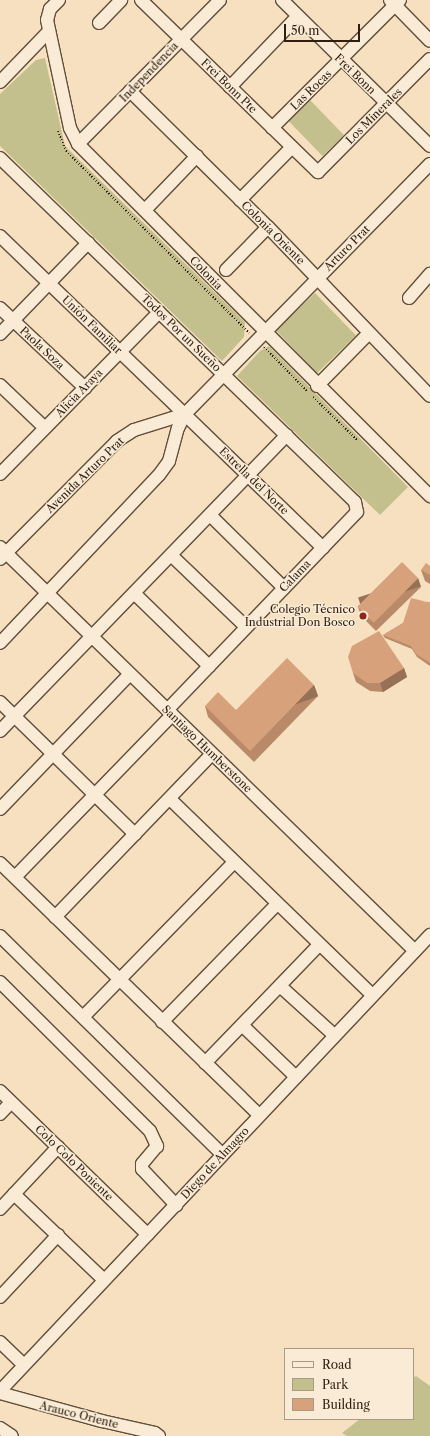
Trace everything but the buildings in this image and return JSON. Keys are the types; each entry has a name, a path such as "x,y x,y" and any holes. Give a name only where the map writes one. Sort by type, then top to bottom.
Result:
{"street":[{"name":"Colonia","path":"58,0 46,15 70,128 78,144 145,210 264,332 430,496"},
{"path":"99,22 122,0"},
{"name":"Frei Bonn Pte","path":"141,0 318,172"},
{"name":"Independencia","path":"78,144 220,0"},
{"name":"Frei Bonn","path":"282,0 342,61 430,146"},
{"path":"395,2 430,41"},
{"name":"Las Rocas","path":"272,128 342,61 395,2"},
{"path":"230,87 298,16"},
{"path":"0,82 49,31"},
{"name":"Los Minerales","path":"318,172 430,59"},
{"name":"Colonia Oriente","path":"130,91 268,227 430,396"},
{"path":"240,200 292,147"},
{"path":"145,210 197,156"},
{"name":"Arturo Prat","path":"264,332 430,164"},
{"name":"Todos Por un Sueño","path":"2,165 88,243 355,502 357,512"},
{"path":"226,270 268,227"},
{"name":"Unión Familiar","path":"0,236 185,414"},
{"path":"0,334 88,243"},
{"path":"409,298 430,274"},
{"name":"Paola Soza","path":"0,308 84,388"},
{"name":"Alicia Araya","path":"3,466 45,428 159,312"},
{"name":"Avenida Arturo Prat","path":"0,643 159,475 169,461 178,428 185,414 264,332"},
{"path":"318,386 369,333"},
{"path":"0,385 45,428"},
{"name":"Avenida Arturo Prat","path":"2,553 118,441 134,430 185,414"},
{"name":"Estrella del Norte","path":"185,414 323,548"},
{"path":"0,731 287,436"},
{"name":"Calama","path":"14,877 94,794 209,666 357,512"},
{"path":"210,515 284,588"},
{"name":"Santiago Humberstone","path":"2,553 47,592 415,951"},
{"path":"171,554 246,628"},
{"path":"134,593 209,666"},
{"path":"0,809 130,674"},
{"path":"0,702 135,834"},
{"path":"55,917 212,754"},
{"path":"170,798 372,995"},
{"path":"83,1017 234,862"},
{"path":"0,863 259,1115"},
{"path":"162,1022 278,904"},
{"name":"Diego de Almagro","path":"0,1392 222,1154 430,935"},
{"path":"0,936 222,1154"},
{"path":"205,1063 320,945"},
{"path":"0,982 150,1131 157,1146 142,1164 142,1169 176,1205"},
{"path":"280,986 334,1035"},
{"path":"242,1025 296,1077"},
{"name":"Colo Colo Poniente","path":"0,1091 148,1235"},
{"path":"0,1114 11,1102"},
{"path":"0,1208 58,1148"},
{"path":"14,1194 104,1280"},
{"path":"0,1297 58,1235"},
{"path":"0,1342 24,1365"},
{"name":"Arauco Oriente","path":"0,1392 159,1436"},
{"path":"0,1428 12,1436"}],"green space":[{"path":"45,58 65,146 245,322 244,337 222,361 0,146 0,94 36,60"},
{"path":"310,100 344,135 322,156 288,121"},
{"path":"315,293 356,335 317,373 276,331"},
{"path":"269,346 408,487 380,515 237,376 260,351"},
{"path":"416,1376 430,1386 430,1436 347,1436 342,1433 359,1420 414,1420 414,1377"}],"place":[{"name":"Colegio Técnico Industrial Don Bosco","path":"363,616"}]}
